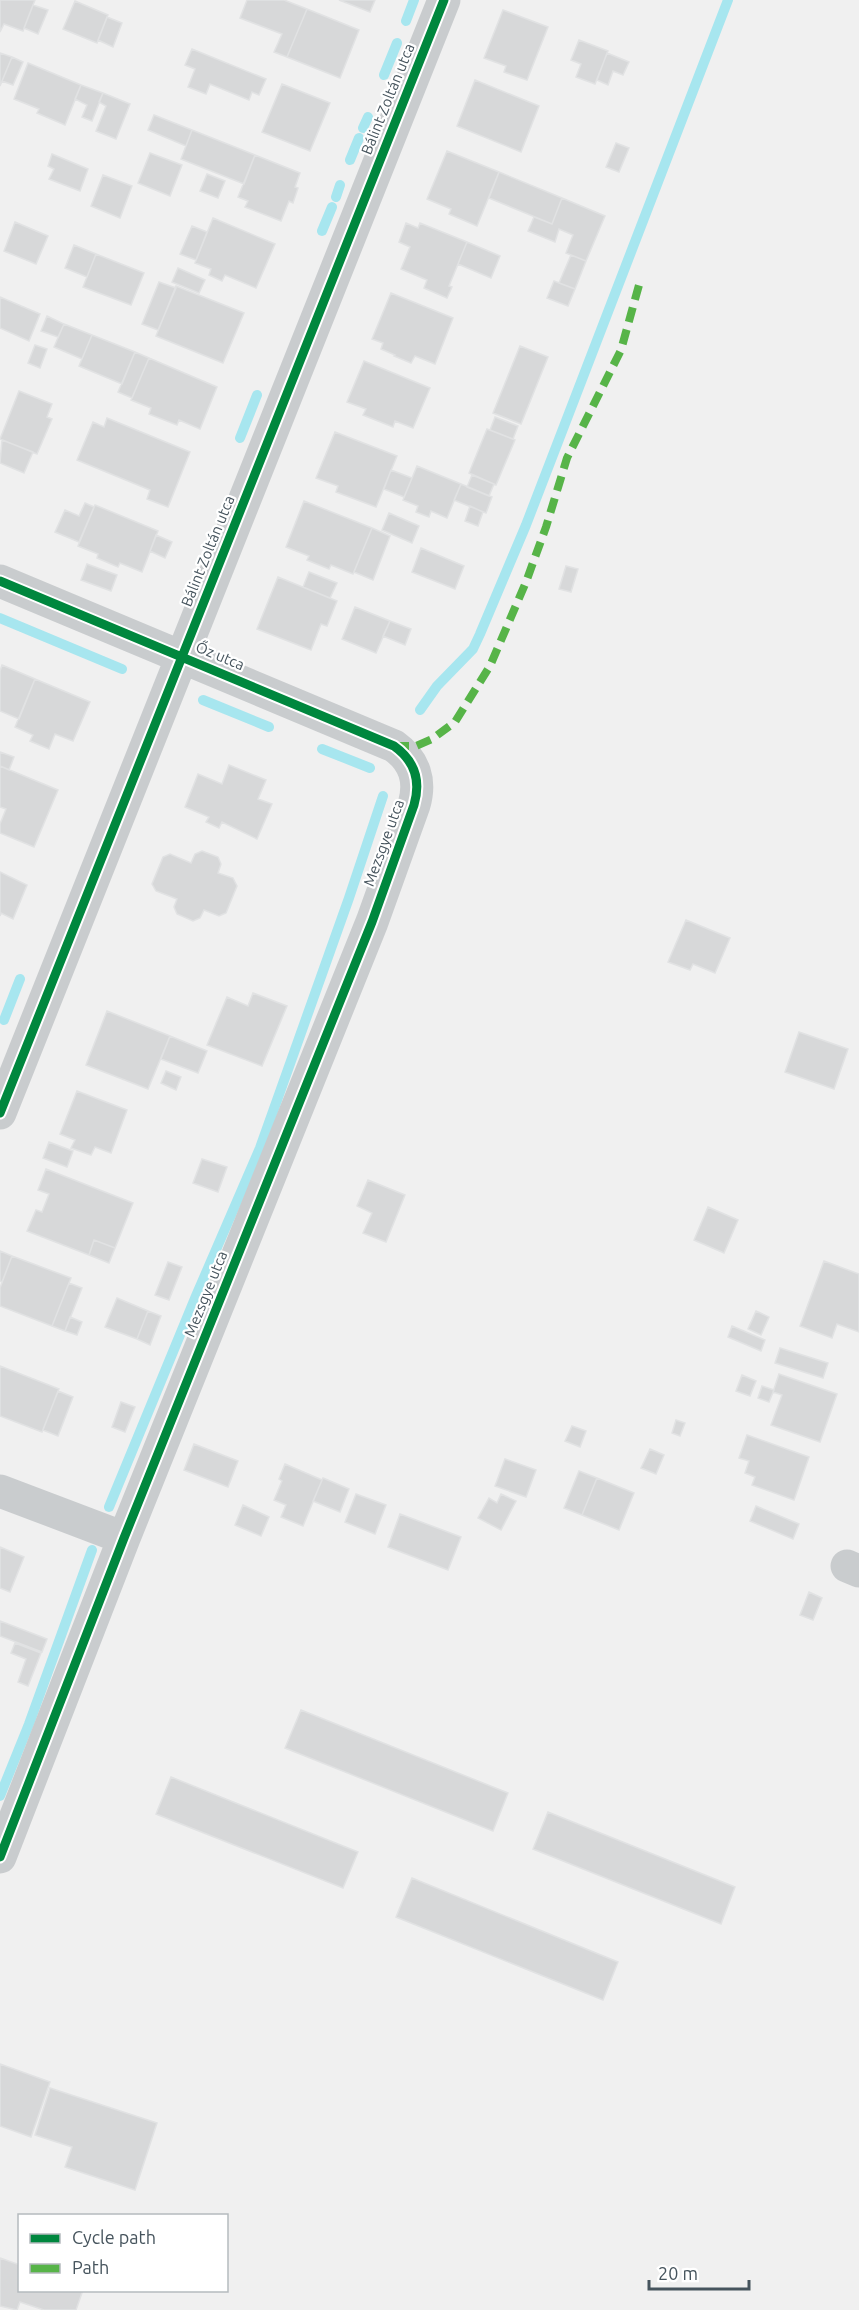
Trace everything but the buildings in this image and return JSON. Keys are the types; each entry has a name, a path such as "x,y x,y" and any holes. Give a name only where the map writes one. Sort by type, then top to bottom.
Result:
{"street":[{"name":"Bálint Zoltán utca","path":"0,1113 444,0"},
{"name":"Őz utca","path":"0,581 394,746"},
{"name":"Mezsgye utca","path":"0,1857 124,1538 367,933 414,805 417,788 416,772 408,758 394,746"},
{"path":"0,1491 124,1538"}],"waterway":[{"path":"406,21 414,0"},
{"path":"420,710 437,686 473,649 480,634 526,525 728,0"},
{"path":"384,75 397,43"},
{"path":"363,128 368,117"},
{"path":"350,160 359,138"},
{"path":"336,197 340,185"},
{"path":"322,231 332,207"},
{"path":"240,438 257,395"},
{"path":"0,618 122,669"},
{"path":"203,700 269,727"},
{"path":"322,749 370,768"},
{"path":"109,1507 260,1148 383,796"},
{"path":"4,1020 20,979"},
{"path":"0,1796 29,1724 92,1550"}],"marked path":[{"path":"394,746 416,746 432,739 455,722 490,666 526,582 567,458 621,350 639,285"}],"cycle path":[{"path":"0,1113 444,0"},
{"path":"0,581 394,746 407,758 415,772 417,788 414,805 372,922 124,1538 0,1857"}]}
